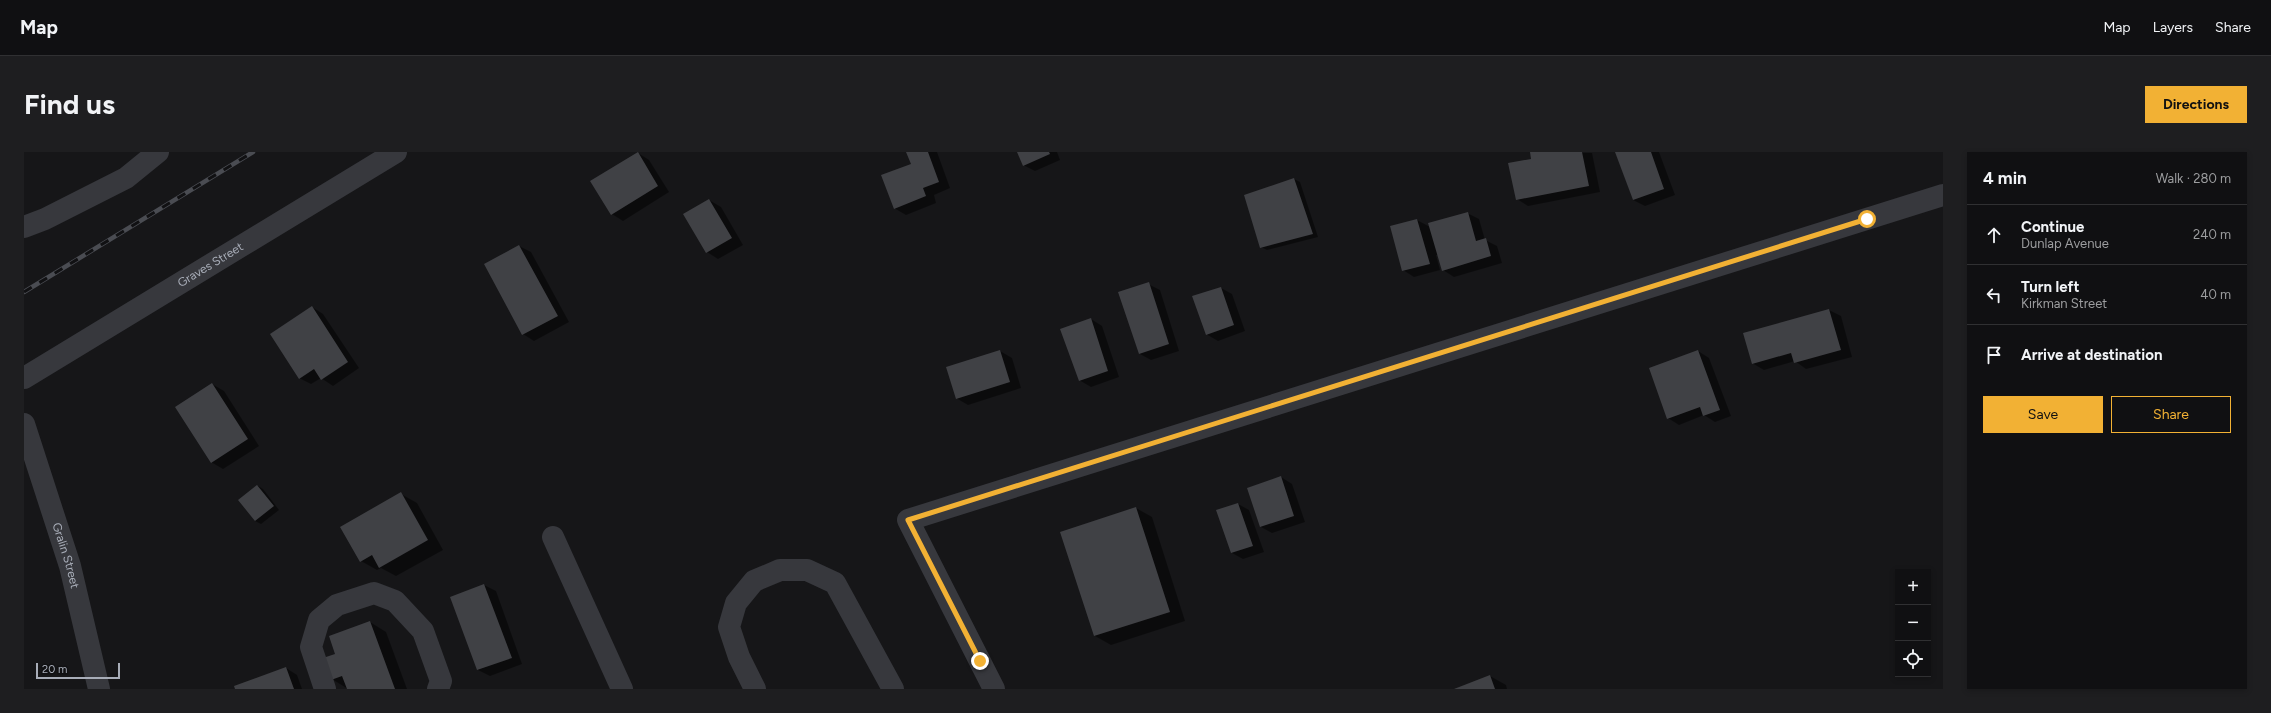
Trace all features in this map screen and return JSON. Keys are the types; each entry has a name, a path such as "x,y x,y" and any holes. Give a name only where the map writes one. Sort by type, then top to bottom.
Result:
{"street":[{"path":"24,227 45,219 126,178 158,152"},
{"name":"Graves Street","path":"24,378 396,152"},
{"path":"994,689 908,520 1943,195"},
{"name":"Gralin Street","path":"24,424 70,566 99,689"},
{"path":"553,537 622,689"},
{"path":"754,689 739,658 729,627 736,603 754,581 780,570 807,570 835,583 893,689"},
{"path":"325,689 311,647 319,620 338,606 374,593 395,602 422,631 441,681 438,689"}],"building":[{"path":"638,152 658,186 611,215 590,181"},
{"path":"906,152 928,152 939,182 923,188 926,196 894,209 881,175 911,164"},
{"path":"1017,152 1049,152 1050,154 1023,166"},
{"path":"1530,152 1582,152 1589,186 1516,200 1508,163 1531,159"},
{"path":"1615,152 1651,152 1664,189 1633,200"},
{"path":"1294,178 1313,234 1260,248 1244,195"},
{"path":"709,199 732,238 706,253 683,214"},
{"path":"1468,212 1476,241 1486,238 1491,256 1442,271 1428,223"},
{"path":"1417,219 1430,264 1402,271 1390,226"},
{"path":"519,245 558,316 522,335 484,264"},
{"path":"1149,282 1169,344 1139,354 1118,292"},
{"path":"1221,287 1234,325 1206,335 1192,296"},
{"path":"312,306 348,362 321,380 314,369 299,379 270,334"},
{"path":"1829,309 1841,350 1794,363 1791,353 1752,364 1743,333"},
{"path":"1091,318 1108,371 1079,381 1060,329"},
{"path":"1000,350 1010,382 956,399 946,367"},
{"path":"1698,350 1720,410 1703,416 1700,407 1667,419 1649,368"},
{"path":"212,383 248,439 211,463 175,407"},
{"path":"1281,476 1294,516 1260,527 1247,488"},
{"path":"257,485 274,506 255,521 238,500"},
{"path":"401,492 428,540 379,568 372,555 360,562 340,527"},
{"path":"1238,503 1253,546 1231,553 1216,510"},
{"path":"1136,507 1170,612 1094,636 1060,532"},
{"path":"484,584 512,658 477,670 450,597"},
{"path":"370,621 395,689 347,689 342,676 331,680 323,658 335,654 329,636"},
{"path":"286,667 294,689 235,689 234,686"},
{"path":"1490,675 1495,689 1454,689"}],"railway":[{"path":"24,292 253,152"}],"route":[{"path":"980,661 908,520 1867,219"}]}
